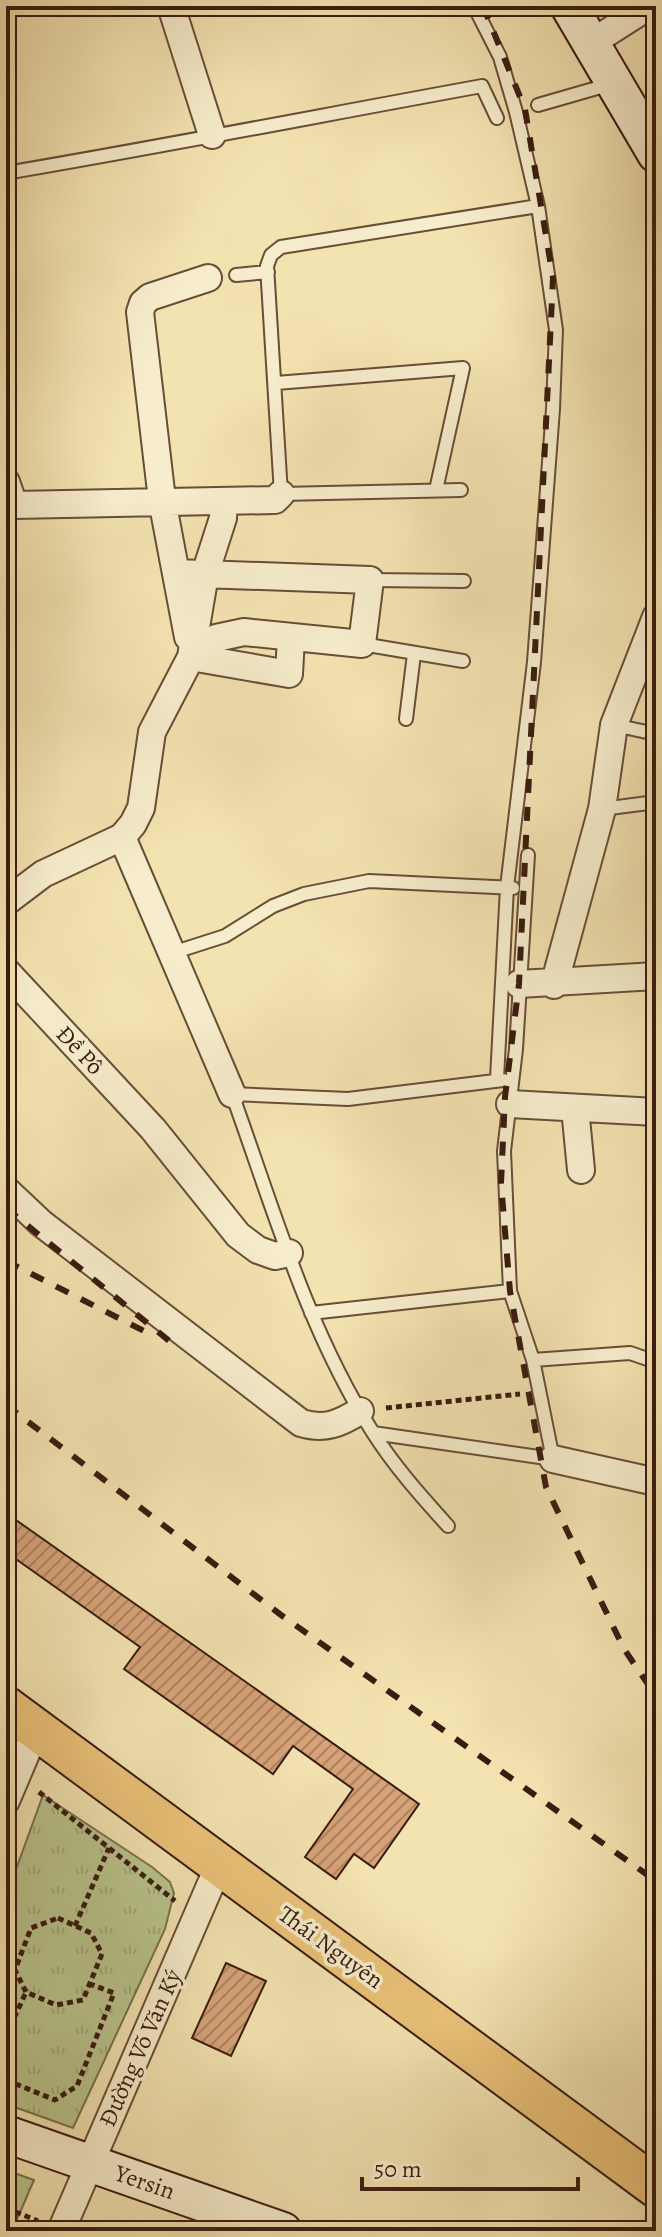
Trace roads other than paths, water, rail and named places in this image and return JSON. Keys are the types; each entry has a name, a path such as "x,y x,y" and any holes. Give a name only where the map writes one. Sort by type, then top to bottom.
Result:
{"main road":[{"name":"Thái Nguyên","path":"21,1718 656,2187"}],"street":[{"path":"171,6 212,135"},
{"path":"569,6 656,154"},
{"path":"591,43 649,6"},
{"path":"191,657 162,500 140,312 143,303 150,297 208,278"},
{"path":"6,482 14,505 275,500 281,494"},
{"path":"6,902 43,874 122,837 141,808 152,732 191,657 205,574 223,518 224,501"},
{"path":"176,573 370,580 362,644 244,632 216,638 191,657"},
{"path":"554,985 602,809 614,725 655,620"},
{"path":"191,657 289,674 291,637"},
{"path":"122,837 232,1094"},
{"name":"Đề Pô","path":"6,971 153,1129 238,1235 267,1253 289,1253"},
{"path":"519,984 554,985 656,976"},
{"path":"511,1092 575,1108 656,1112"},
{"path":"575,1108 581,1170"},
{"path":"6,1190 41,1223 301,1423 320,1429 342,1422 366,1422"},
{"path":"553,1459 656,1482"},
{"path":"6,1801 17,1774 21,1718"},
{"name":"Đường Võ Văn Ký","path":"61,2231 219,1865"},
{"name":"Yersin","path":"6,2134 283,2231"}],"lane":[{"path":"474,6 500,57 538,206 556,330 534,662 507,887 497,1079"},
{"path":"538,105 614,83"},
{"path":"6,173 111,157 212,135 482,86 497,118"},
{"path":"461,490 281,494 268,272 271,255 281,247 538,206"},
{"path":"236,275 268,272"},
{"path":"276,383 463,368 436,490"},
{"path":"370,580 464,581"},
{"path":"362,644 463,661"},
{"path":"406,719 414,654"},
{"path":"614,725 656,734"},
{"path":"602,809 656,802"},
{"path":"366,1422 553,1459 533,1360 510,1291 504,1151 528,855"},
{"path":"172,953 225,936 273,906 304,894 369,881 524,890"},
{"path":"497,1079 511,1092"},
{"path":"448,1526 403,1475 366,1422 311,1313 232,1094 348,1099 440,1090 497,1079"},
{"path":"311,1313 510,1291"},
{"path":"533,1360 630,1353 656,1362"}],"railway":[{"path":"483,6 525,109 553,278 519,984 505,1097 501,1183 510,1291 546,1487 624,1649 656,1696"},
{"path":"6,1208 178,1348"},
{"path":"6,1261 146,1332"},
{"path":"6,1405 281,1615 656,1881"}]}
